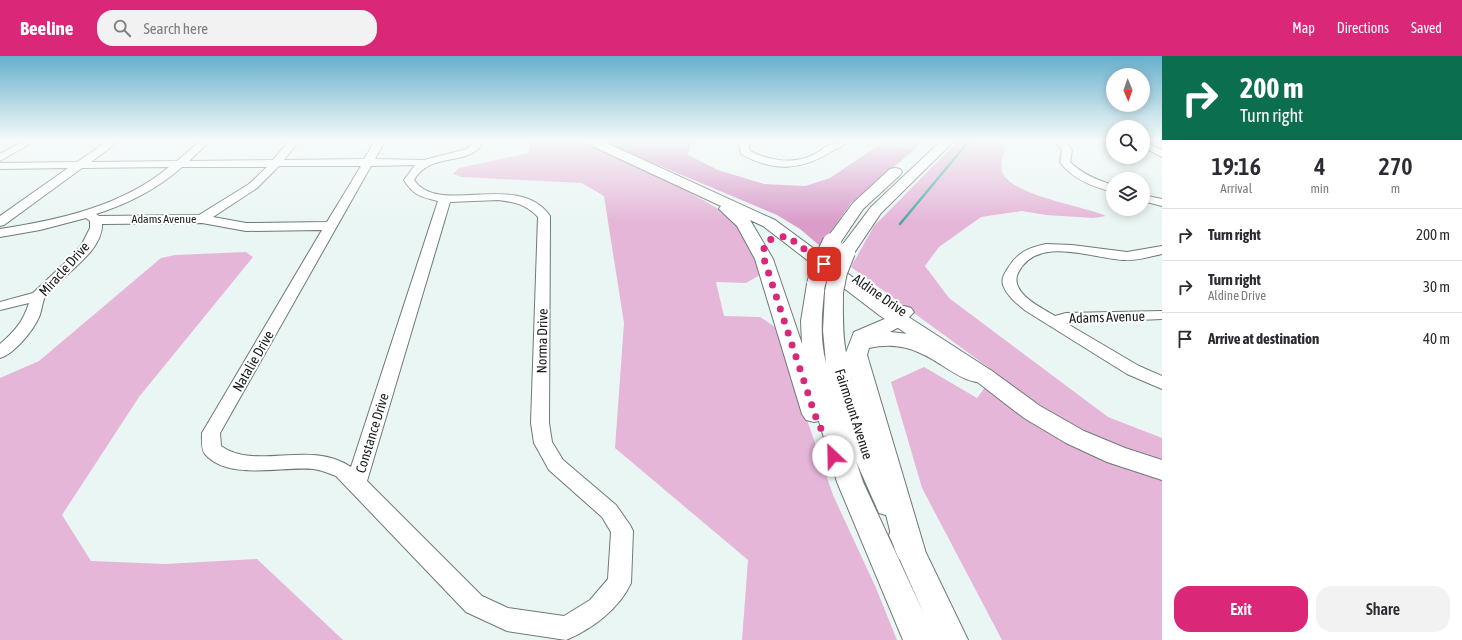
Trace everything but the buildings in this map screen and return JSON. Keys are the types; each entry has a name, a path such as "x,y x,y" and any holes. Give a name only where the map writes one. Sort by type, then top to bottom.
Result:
{"highway":[{"path":"901,315 894,322 862,337 861,343 857,348 856,361 910,550"},
{"path":"861,343 886,338 909,341 929,348 964,369 984,376"}],"main road":[{"name":"Aldine Drive","path":"652,168 757,217 792,235 901,315 947,353 984,376 1032,412 1075,437 1116,455 1162,470"},
{"name":"Fairmount Avenue","path":"899,168 858,206 832,242 823,260 825,288 832,319 835,354 847,403 872,470 952,640"},
{"name":"Fairmount Avenue","path":"919,640 850,482 824,400 813,354 811,321 825,288 838,272 846,252 876,210 920,168"},
{"path":"682,182 738,217 749,230 764,259 815,415 833,456 850,482"},
{"path":"764,259 765,243 773,239 792,235"}],"street":[{"path":"0,222 75,168"},
{"path":"91,216 142,190 165,176 174,168"},
{"path":"202,219 253,186 271,168"},
{"name":"Natalie Drive","path":"356,483 349,474 330,464 300,460 247,463 229,460 212,449 211,433 364,168"},
{"name":"Norma Drive","path":"417,168 413,171 409,180 415,189 446,198 504,197 523,200 541,211 544,216 540,423 543,443 556,465 609,511 622,531 619,583 598,608 568,634"},
{"path":"1070,168 1093,182 1106,187"},
{"name":"Constance Drive","path":"446,198 356,483 474,604 507,619 568,634"},
{"path":"1150,200 1162,203"},
{"name":"Adams Avenue","path":"0,233 91,216 202,219 246,227 332,226"},
{"name":"Miracle Drive","path":"0,353 22,333 32,317 38,296 74,262 88,245 96,228 91,216"},
{"path":"1162,250 1127,256 1049,248 1024,255 1009,275 1011,289 1031,308 1133,370 1162,383"},
{"path":"0,306 38,296"},
{"name":"Adams Avenue","path":"1053,321 1066,318 1162,315"}],"shaded area":[{"path":"459,168 640,168 668,181 727,214 744,231 760,275 746,283 716,282 724,316 760,317 775,327 833,495 876,588 897,640 742,640 748,560 615,448 624,323 604,196 582,183 462,177 453,174"},
{"path":"666,168 715,168 764,184 805,186 830,178 844,168 892,168 852,202 820,246 800,229 777,215"},
{"path":"931,168 1002,168 1007,179 1018,187 1048,199 1106,216 1094,218 1046,215 1022,211 981,217 939,247 925,266 949,298 1108,417 1162,438 1162,640 1002,640 922,488 891,382 924,367 977,398 996,373 851,267 874,226"},
{"path":"246,252 253,257 139,397 62,515 91,561 165,564 257,559 343,640 0,640 0,378 39,361 161,258 175,255"}],"waterway":[{"path":"900,224 946,168"}],"route":[{"path":"824,264 787,236 768,240 764,246 764,259 776,297 815,415 833,456"}]}
